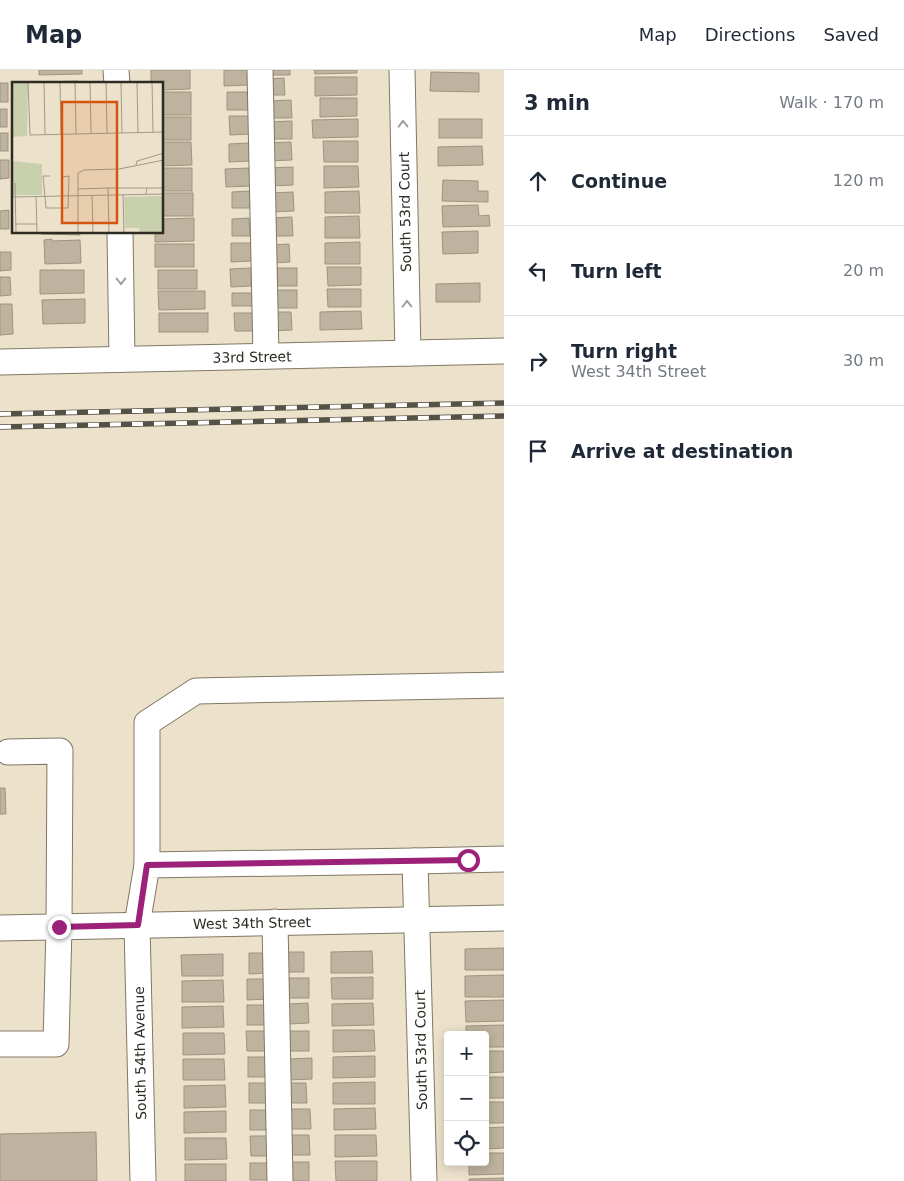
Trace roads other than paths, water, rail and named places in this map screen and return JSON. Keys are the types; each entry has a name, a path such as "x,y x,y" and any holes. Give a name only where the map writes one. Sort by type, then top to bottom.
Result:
{"street":[{"path":"260,70 266,356"},
{"name":"South 53rd Court","path":"402,70 408,353"},
{"path":"120,234 122,359"},
{"name":"33rd Street","path":"0,362 504,351"},
{"name":"South 54th Avenue","path":"143,1181 138,925 147,865 147,723 196,691 504,686"},
{"path":"0,1044 56,1044 60,750 8,752"},
{"path":"147,865 504,859"},
{"name":"South 53rd Court","path":"415,861 424,1181"},
{"name":"West 34th Street","path":"0,928 504,918"},
{"path":"275,922 280,1181"}],"railway":[{"path":"0,414 504,403"},
{"path":"0,427 504,416"}]}
